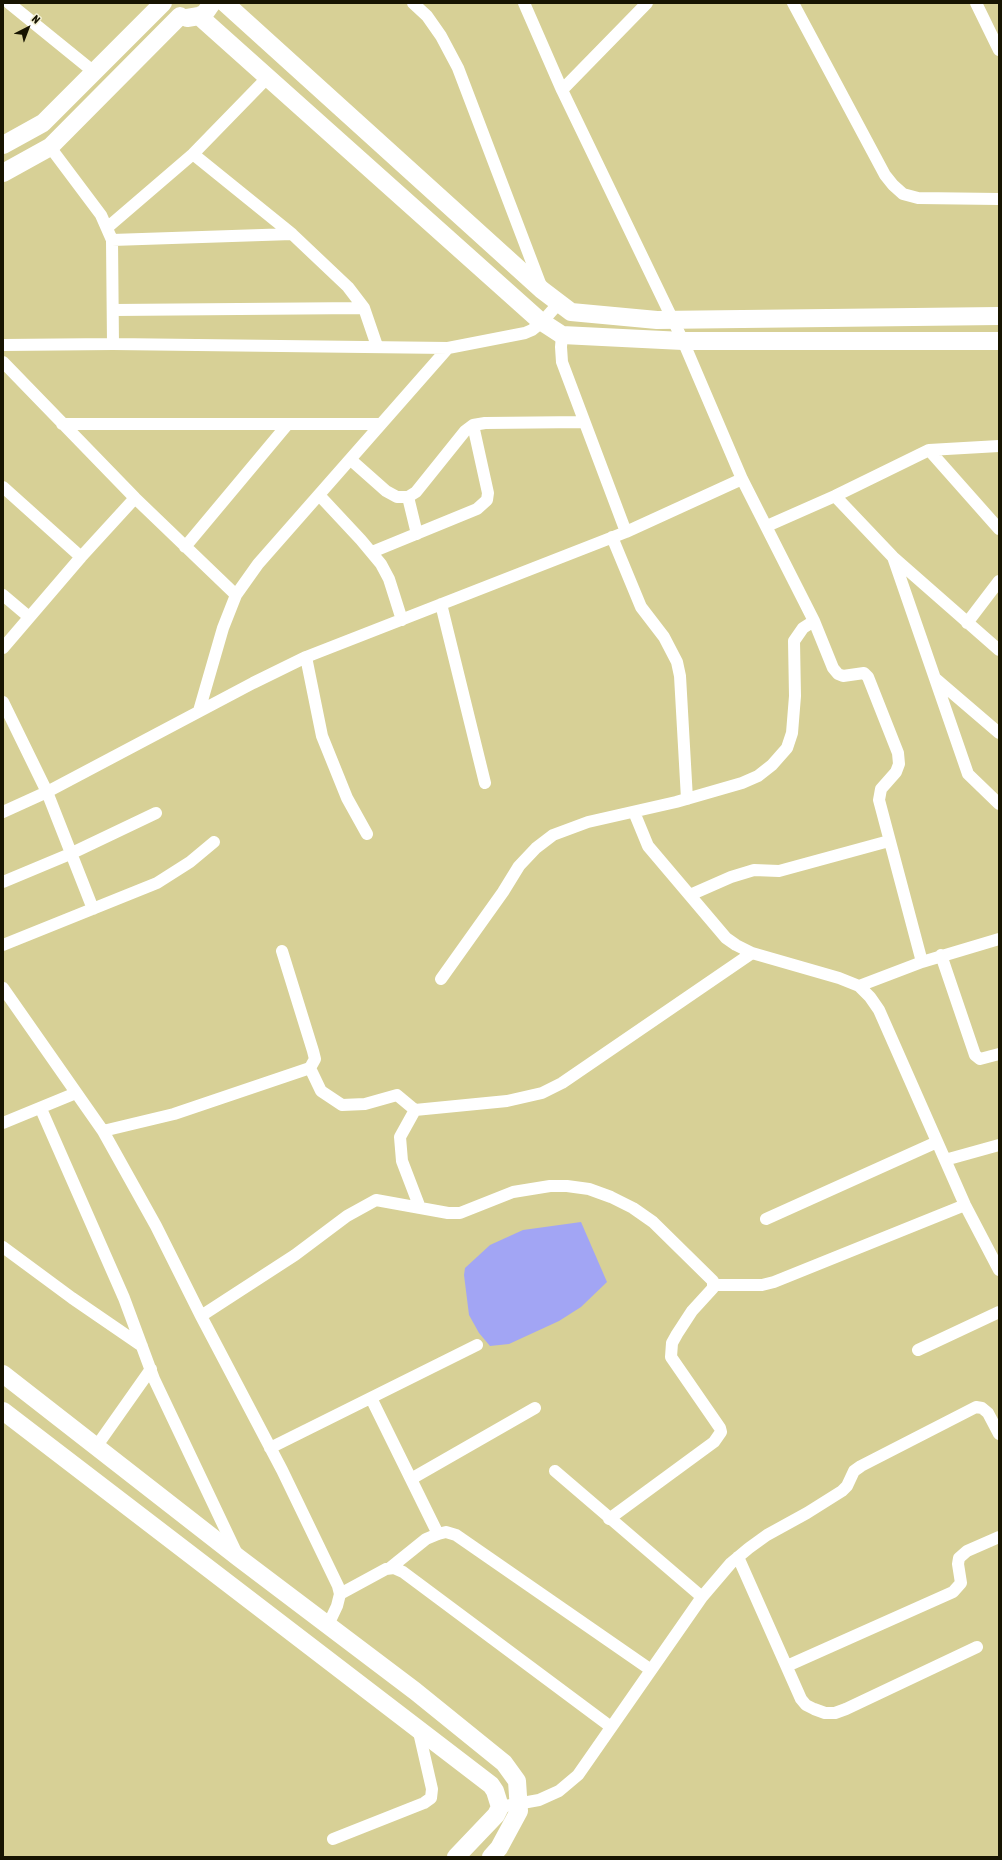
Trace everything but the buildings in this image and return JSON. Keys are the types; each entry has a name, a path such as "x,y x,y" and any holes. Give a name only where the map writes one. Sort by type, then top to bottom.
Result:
{"street":[{"path":"9,3 94,72"},
{"path":"3,145 43,123 163,3"},
{"path":"167,3 173,12 180,16 191,18 205,12 212,3"},
{"path":"225,3 542,290 558,304 571,312 673,320 999,316"},
{"path":"413,3 427,16 441,36 458,68 542,290"},
{"path":"524,3 562,90 683,341 742,479 814,621 836,672 843,676 864,673 868,677 898,753 899,764 896,772 879,794 889,841 922,962"},
{"path":"562,90 647,3"},
{"path":"793,3 885,175 893,185 903,194 918,198 999,199"},
{"path":"976,3 999,50"},
{"path":"3,173 50,147 180,16"},
{"path":"198,16 542,322 562,335 683,341 999,341"},
{"path":"108,227 193,154 268,77"},
{"path":"50,147 101,214 108,227 112,240 114,310 113,344"},
{"path":"193,154 292,234 348,287 364,308 377,346"},
{"path":"112,240 292,234"},
{"path":"3,345 113,344 448,348 510,337 532,330 542,322 558,304"},
{"path":"114,310 364,308"},
{"path":"562,335 562,362 626,532"},
{"path":"199,711 223,628 236,595 258,564 448,348"},
{"path":"3,362 135,498 236,595"},
{"path":"351,460 386,491 397,497 408,497 416,492 465,430 473,425 485,423 584,422"},
{"path":"62,424 380,424"},
{"path":"185,547 287,425"},
{"path":"372,552 477,509 487,500 488,493 473,425"},
{"path":"767,526 835,496 929,450 999,446"},
{"path":"929,450 999,529"},
{"path":"3,812 47,792 199,711 306,657 612,538 742,479"},
{"path":"3,487 81,557"},
{"path":"319,495 372,552 389,579 402,620"},
{"path":"835,496 893,557 966,623 999,650"},
{"path":"408,497 417,534"},
{"path":"3,648 81,557 135,498"},
{"path":"612,538 641,607 664,637 676,662 680,676 687,799"},
{"path":"893,557 968,774 999,804"},
{"path":"966,623 999,581"},
{"path":"3,595 29,617"},
{"path":"441,604 485,783"},
{"path":"441,979 518,866 536,848 553,835 588,822 687,799 742,783 758,776 772,765 787,748 792,733 795,696 794,642 803,628 814,621"},
{"path":"306,657 322,736 333,767 347,798 367,834"},
{"path":"936,678 999,733"},
{"path":"3,702 47,792 70,854 93,909"},
{"path":"634,812 648,846 726,938 752,953 839,978 859,986 870,997 879,1010 965,1205 999,1270"},
{"path":"3,882 70,854 156,813"},
{"path":"690,896 731,877 754,870 778,871 889,841"},
{"path":"3,945 157,883 190,862 214,842"},
{"path":"859,986 941,955 999,939"},
{"path":"103,1131 174,1114 310,1068 315,1059 282,952"},
{"path":"310,1068 321,1091 342,1105 365,1104 397,1095 415,1110 507,1101 549,1089 562,1083 752,953"},
{"path":"941,955 975,1055 980,1059 999,1054"},
{"path":"3,988 103,1131 156,1226 316,1538 338,1586 340,1594 337,1606 328,1625"},
{"path":"3,1123 41,1109 76,1093"},
{"path":"41,1109 124,1298 151,1370 195,1468 239,1558"},
{"path":"415,1110 400,1137 402,1161 420,1208"},
{"path":"766,1219 937,1142"},
{"path":"945,1160 999,1144"},
{"path":"201,1316 294,1255 361,1207 376,1200 441,1212 460,1213 513,1192 550,1186 567,1186 589,1189 622,1202 653,1222 710,1277 714,1285"},
{"path":"609,1519 719,1438 721,1432 720,1428 671,1357 672,1343 677,1334 692,1311 714,1285 762,1285 774,1282 965,1205"},
{"path":"3,1247 72,1298 142,1346"},
{"path":"918,1350 999,1312"},
{"path":"270,1448 477,1345"},
{"path":"96,1447 151,1370"},
{"path":"3,1374 213,1538 415,1691 504,1763 517,1781 519,1812 498,1854"},
{"path":"371,1398 438,1534"},
{"path":"500,1807 540,1800 559,1791 578,1775 702,1597 738,1557 767,1535 807,1513 842,1491 854,1471 861,1466 976,1407 982,1408 988,1413 999,1434"},
{"path":"411,1479 535,1408"},
{"path":"3,1411 483,1778 495,1791 500,1807 496,1815 456,1857"},
{"path":"555,1471 609,1519 702,1597"},
{"path":"340,1594 378,1572 390,1568 426,1539 446,1532 456,1535 651,1670"},
{"path":"787,1666 953,1592 961,1583 958,1564 959,1558 967,1551 999,1537"},
{"path":"197,1559 213,1538"},
{"path":"738,1557 801,1699 806,1705 825,1713 835,1713 977,1647"},
{"path":"390,1568 403,1572 611,1727"},
{"path":"333,1839 424,1803 431,1798 432,1789 418,1728"}],"water":[{"path":"581,1222 607,1282 581,1307 559,1321 509,1344 490,1346 479,1333 469,1315 464,1275 465,1268 490,1245 523,1230"}]}
